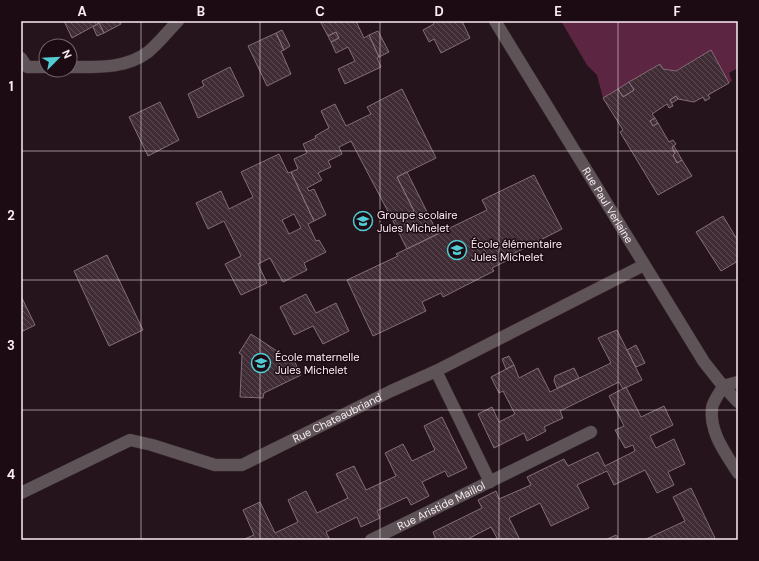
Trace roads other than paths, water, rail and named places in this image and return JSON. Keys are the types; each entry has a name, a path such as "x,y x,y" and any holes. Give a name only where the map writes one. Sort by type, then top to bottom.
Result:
{"street":[{"path":"78,67 97,67 122,64 134,60 147,52 178,21"},
{"name":"Rue Paul Verlaine","path":"495,21 704,362 738,402"},
{"path":"21,58 27,67 38,67"},
{"name":"Rue Chateaubriand","path":"21,493 130,440 152,445 215,466 242,465 391,391 436,371 644,265"},
{"name":"Rue Aristide Maillol","path":"436,371 490,482"},
{"path":"738,382 723,386 712,407 713,426 721,447 738,474"},
{"name":"Rue Aristide Maillol","path":"371,540 591,432"}],"place":[{"name":"Groupe scolaire Jules Michelet","path":"363,221"},
{"name":"École élémentaire Jules Michelet","path":"457,250"},
{"name":"École maternelle Jules Michelet","path":"261,363"}]}
